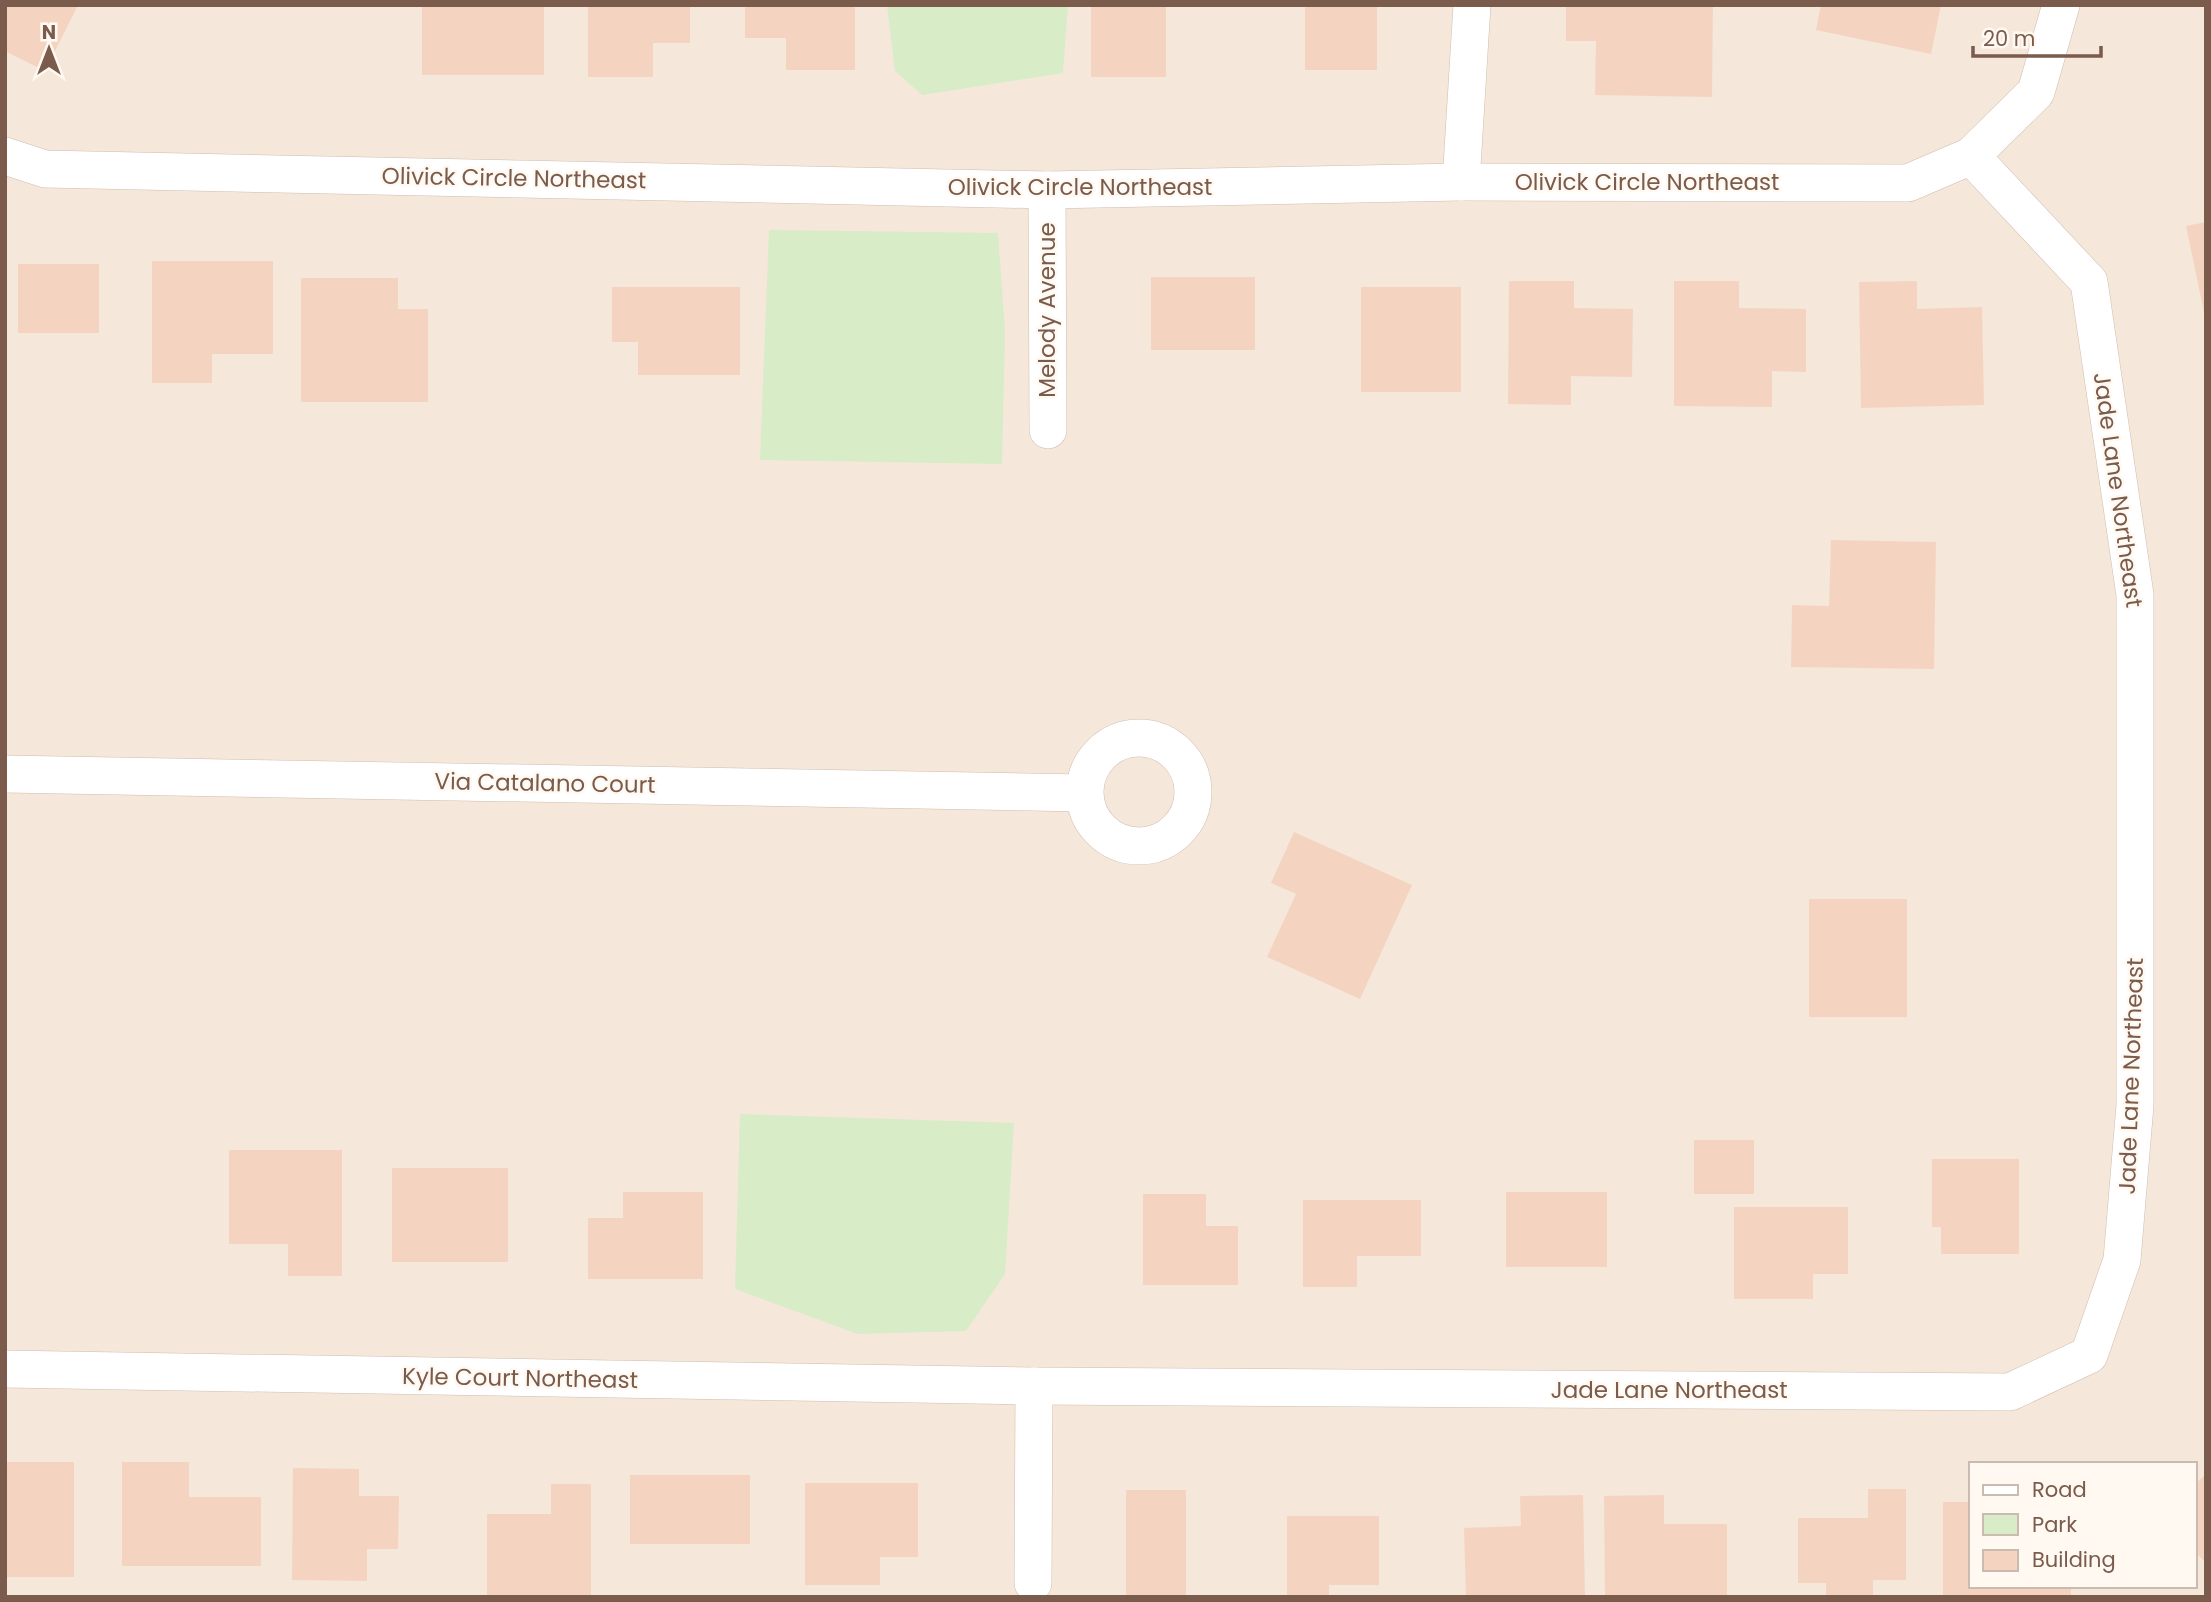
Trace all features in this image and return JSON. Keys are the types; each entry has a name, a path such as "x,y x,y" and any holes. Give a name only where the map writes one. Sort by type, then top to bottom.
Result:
{"street":[{"path":"1461,182 1472,5"},
{"name":"Olivick Circle Northeast","path":"5,156 46,169 1047,190 1461,182 1908,183 1971,156 2036,92 2061,5"},
{"name":"Jade Lane Northeast","path":"1034,1386 2010,1392 2089,1355 2122,1260 2135,1105 2135,595 2089,282 1971,156"},
{"name":"Melody Avenue","path":"1047,190 1048,430"},
{"name":"Via Catalano Court","path":"5,774 1084,793"},
{"name":"Kyle Court Northeast","path":"5,1369 1034,1386"},
{"path":"1033,1583 1034,1386"}],"shaded area":[{"path":"5,5 2206,5 2206,1597 5,1597"}],"green space":[{"path":"887,5 1068,5 1063,73 922,95 895,71"},
{"path":"769,230 998,233 1005,331 1002,464 760,460"},
{"path":"740,1114 1014,1123 1005,1274 966,1331 858,1334 735,1289"}],"building":[{"path":"5,5 78,5 45,71 5,51"},
{"path":"422,5 544,5 544,75 422,75"},
{"path":"588,5 690,5 690,43 653,43 653,77 588,77"},
{"path":"745,5 855,5 855,70 786,70 786,38 745,38"},
{"path":"1091,5 1166,5 1166,77 1091,77"},
{"path":"1305,5 1377,5 1377,70 1305,70"},
{"path":"1566,5 1713,5 1712,97 1595,95 1596,41 1566,41"},
{"path":"1821,5 1941,5 1931,54 1816,30"},
{"path":"2206,222 2206,316 2205,317 2186,226"},
{"path":"152,261 273,261 273,354 212,354 212,383 152,383"},
{"path":"18,264 99,264 99,333 18,333"},
{"path":"1151,277 1255,277 1255,350 1151,350"},
{"path":"301,278 398,278 398,309 428,309 428,402 301,402"},
{"path":"1509,281 1574,281 1574,308 1633,309 1632,377 1571,376 1571,405 1508,404"},
{"path":"1674,281 1739,281 1739,308 1806,309 1806,372 1772,371 1772,407 1674,406"},
{"path":"1917,281 1917,309 1982,307 1984,405 1861,408 1859,282"},
{"path":"612,287 740,287 740,375 638,375 638,342 612,342"},
{"path":"1361,287 1461,287 1461,392 1361,392"},
{"path":"1831,540 1936,542 1934,669 1791,667 1792,605 1829,606"},
{"path":"1294,832 1412,885 1360,999 1267,957 1296,894 1271,883"},
{"path":"1809,899 1907,899 1907,1017 1809,1017"},
{"path":"1694,1140 1754,1140 1754,1194 1694,1194"},
{"path":"229,1150 342,1150 342,1276 288,1276 288,1244 229,1244"},
{"path":"1932,1159 2019,1159 2019,1254 1941,1254 1941,1227 1932,1227"},
{"path":"392,1168 508,1168 508,1262 392,1262"},
{"path":"623,1192 703,1192 703,1279 588,1279 588,1218 623,1218"},
{"path":"1506,1192 1607,1192 1607,1267 1506,1267"},
{"path":"1143,1194 1206,1194 1206,1226 1238,1226 1238,1285 1143,1285"},
{"path":"1303,1200 1421,1200 1421,1256 1357,1256 1357,1287 1303,1287"},
{"path":"1734,1207 1848,1207 1848,1274 1813,1274 1813,1299 1734,1299"},
{"path":"5,1462 74,1462 74,1577 7,1577"},
{"path":"122,1462 189,1462 189,1497 261,1497 261,1566 122,1566"},
{"path":"293,1468 359,1469 359,1496 399,1496 398,1549 367,1549 367,1581 292,1580"},
{"path":"2206,1474 2206,1563 2197,1554 2197,1482"},
{"path":"630,1475 750,1475 750,1544 630,1544"},
{"path":"805,1483 918,1483 918,1557 880,1557 880,1585 805,1585"},
{"path":"551,1484 591,1484 591,1597 487,1597 487,1514 551,1514"},
{"path":"1868,1489 1906,1489 1906,1580 1873,1580 1873,1597 1826,1597 1826,1583 1798,1583 1798,1518 1868,1518"},
{"path":"1126,1490 1186,1490 1186,1597 1126,1597"},
{"path":"1583,1495 1585,1595 1466,1597 1464,1528 1521,1526 1520,1496"},
{"path":"1664,1495 1664,1524 1727,1524 1727,1597 1605,1597 1604,1496"},
{"path":"1943,1502 1969,1502 1969,1588 2071,1588 2071,1597 1943,1597"},
{"path":"1287,1516 1379,1516 1379,1585 1329,1585 1329,1597 1287,1597"}]}
